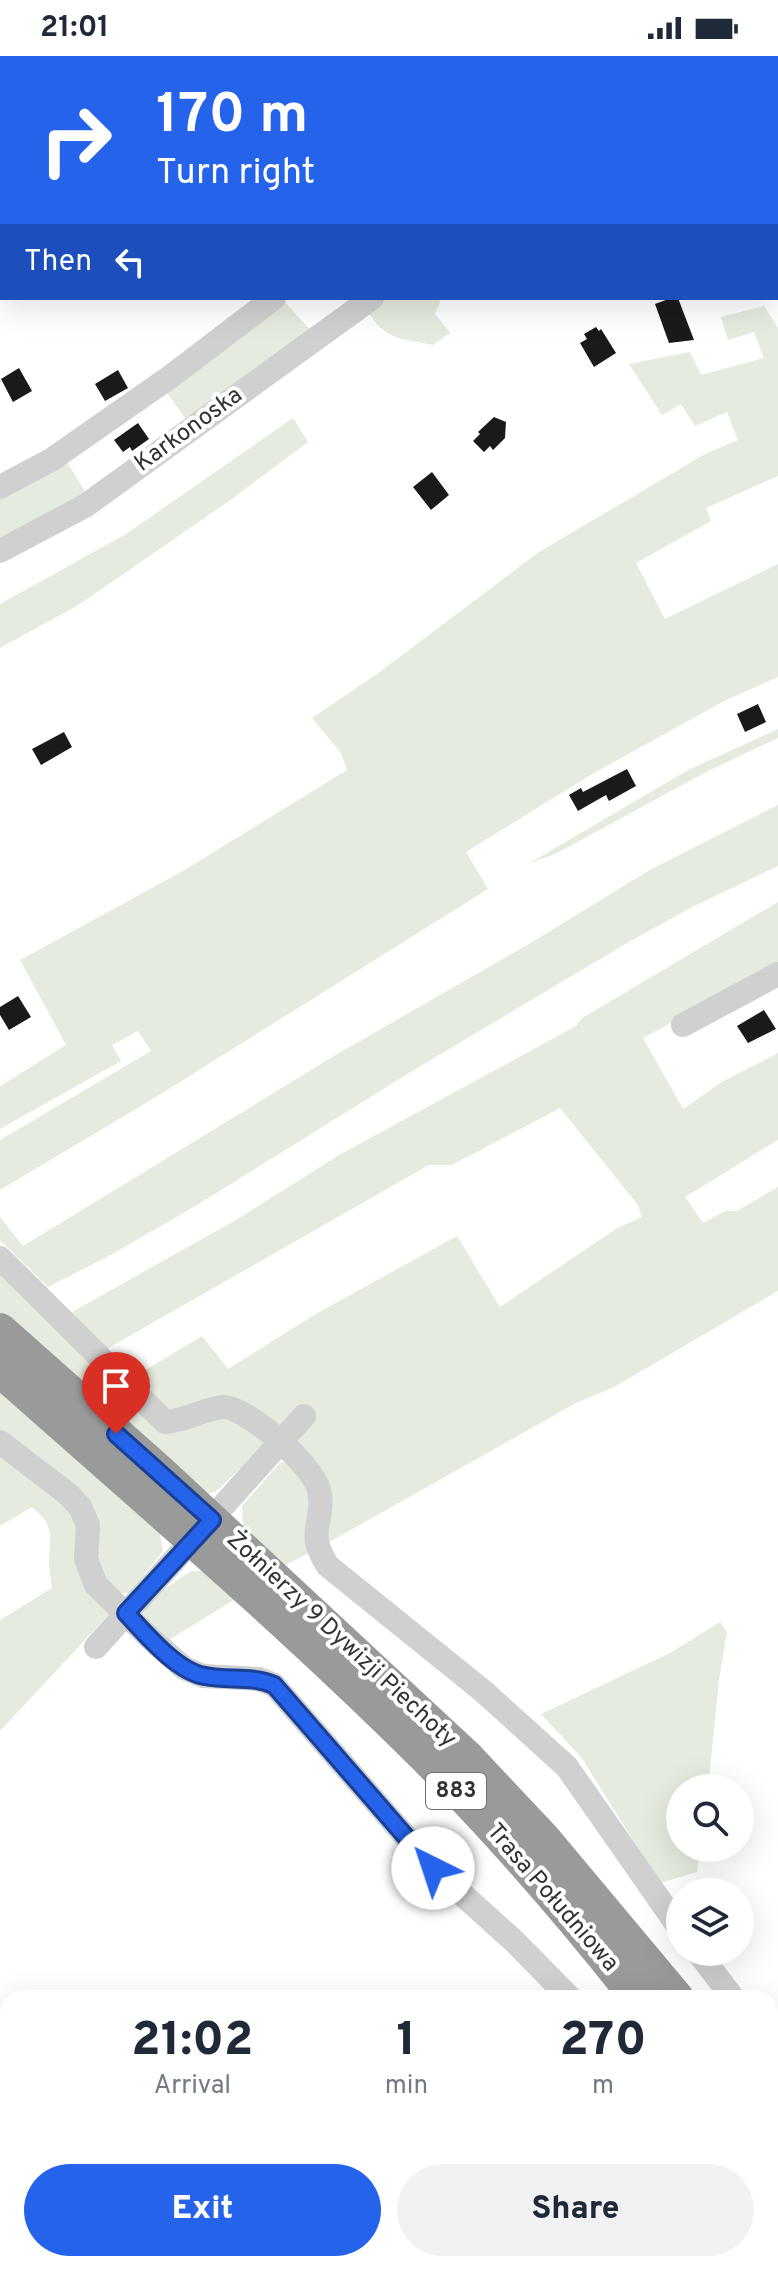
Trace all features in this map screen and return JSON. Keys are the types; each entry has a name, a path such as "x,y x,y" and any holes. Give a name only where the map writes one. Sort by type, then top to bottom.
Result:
{"highway":[{"name":"Żołnierzy 9 Dywizji Piechoty","path":"0,1330 202,1531 258,1599"},
{"name":"Żołnierzy 9 Dywizji Piechoty","path":"0,1370 202,1531 467,1757"},
{"name":"Trasa Południowa","path":"258,1599 422,1754 523,1861 630,1990"},
{"name":"Trasa Południowa","path":"467,1757 544,1839 670,1990"}],"street":[{"path":"0,487 51,460 170,377 271,300"},
{"name":"Karkonoska","path":"0,551 85,506 369,300"},
{"path":"683,1025 778,974"},
{"path":"0,1258 165,1422 181,1421 220,1407 239,1410 309,1469 318,1488 320,1513 314,1538 318,1552 328,1566 483,1691 567,1767 666,1909"},
{"path":"96,1647 304,1416"},
{"path":"0,1442 68,1494 80,1507 88,1525 86,1559 96,1585 184,1668 203,1676 259,1679 274,1685 433,1868 514,1941 562,1990"},
{"path":"709,1966 727,1990"}],"shaded area":[{"path":"283,300 314,334 188,422 164,389"},
{"path":"382,300 439,300 435,314 450,333 433,345 395,337 381,328 368,311"},
{"path":"764,306 778,328 778,476 706,508 711,521 636,563 665,619 778,564 778,677 724,701 594,773 466,852 488,889 156,1097 0,1190 0,1140 151,1051 138,1031 112,1045 121,1061 0,1129 0,1086 66,1045 20,960 183,871 347,770 341,753 312,718 377,674 539,552 705,454 738,440 727,412 695,426 681,404 662,415 629,364 690,352 701,375 764,358 754,332 728,340 721,317"},
{"path":"293,418 308,442 80,604 0,648 0,604 126,534"},
{"path":"65,459 88,496 0,545 0,492"},
{"path":"778,729 778,738 710,770 555,854 528,864 688,770"},
{"path":"778,805 778,866 694,906 627,943 107,1257 48,1287 0,1240 0,1217 23,1246 334,1056 534,941 648,871"},
{"path":"778,902 778,965 643,1038 683,1109 722,1082 778,1053 778,1140 685,1197 703,1223 725,1211 737,1211 778,1187 778,1291 614,1387 576,1403 324,1545 329,1500 281,1429 264,1418 165,1411 132,1378 202,1336 228,1369 314,1315 457,1236 500,1307 619,1227 642,1217 638,1205 560,1108 452,1165 429,1165 105,1350 72,1312 234,1221 339,1155 576,1026 582,1018"},
{"path":"0,1268 158,1427 224,1418 258,1433 265,1446 215,1492 207,1494 0,1316"},
{"path":"0,1386 159,1528 163,1551 130,1593 109,1588 103,1580 97,1559 98,1525 0,1433"},
{"path":"0,1450 72,1508 111,1612 0,1731 0,1620 52,1588 50,1531 44,1520 32,1507 0,1526"},
{"path":"286,1461 303,1481 310,1503 309,1553 280,1568 243,1536 242,1506 279,1464"},
{"path":"192,1571 207,1571 237,1598 164,1643 147,1626 144,1613 162,1592"},
{"path":"720,1622 727,1632 709,1774 666,1774 666,1862 698,1862 697,1872 666,1878 666,1881 660,1883 581,1757 541,1714 670,1653"}],"building":[{"path":"679,300 694,340 669,343 655,304"},
{"path":"596,327 599,331 601,329 616,353 594,367 580,343 587,339 584,334"},
{"path":"19,368 32,391 13,402 1,379"},
{"path":"118,370 128,388 105,401 95,384"},
{"path":"494,417 506,422 505,438 493,450 490,446 484,452 473,441"},
{"path":"138,423 149,439 132,451 130,447 123,452 114,440"},
{"path":"432,472 449,495 431,510 413,487"},
{"path":"758,704 766,722 745,732 737,714"},
{"path":"64,732 72,747 41,765 32,749"},
{"path":"627,769 636,786 609,801 606,795 578,811 569,795 581,788 583,792"},
{"path":"18,996 31,1017 9,1030 0,1015 0,1007"},
{"path":"764,1010 776,1029 748,1043 737,1026"}],"route":[{"path":"116,1434 212,1520 126,1613 184,1668 203,1676 259,1679 274,1685 433,1868"}]}
